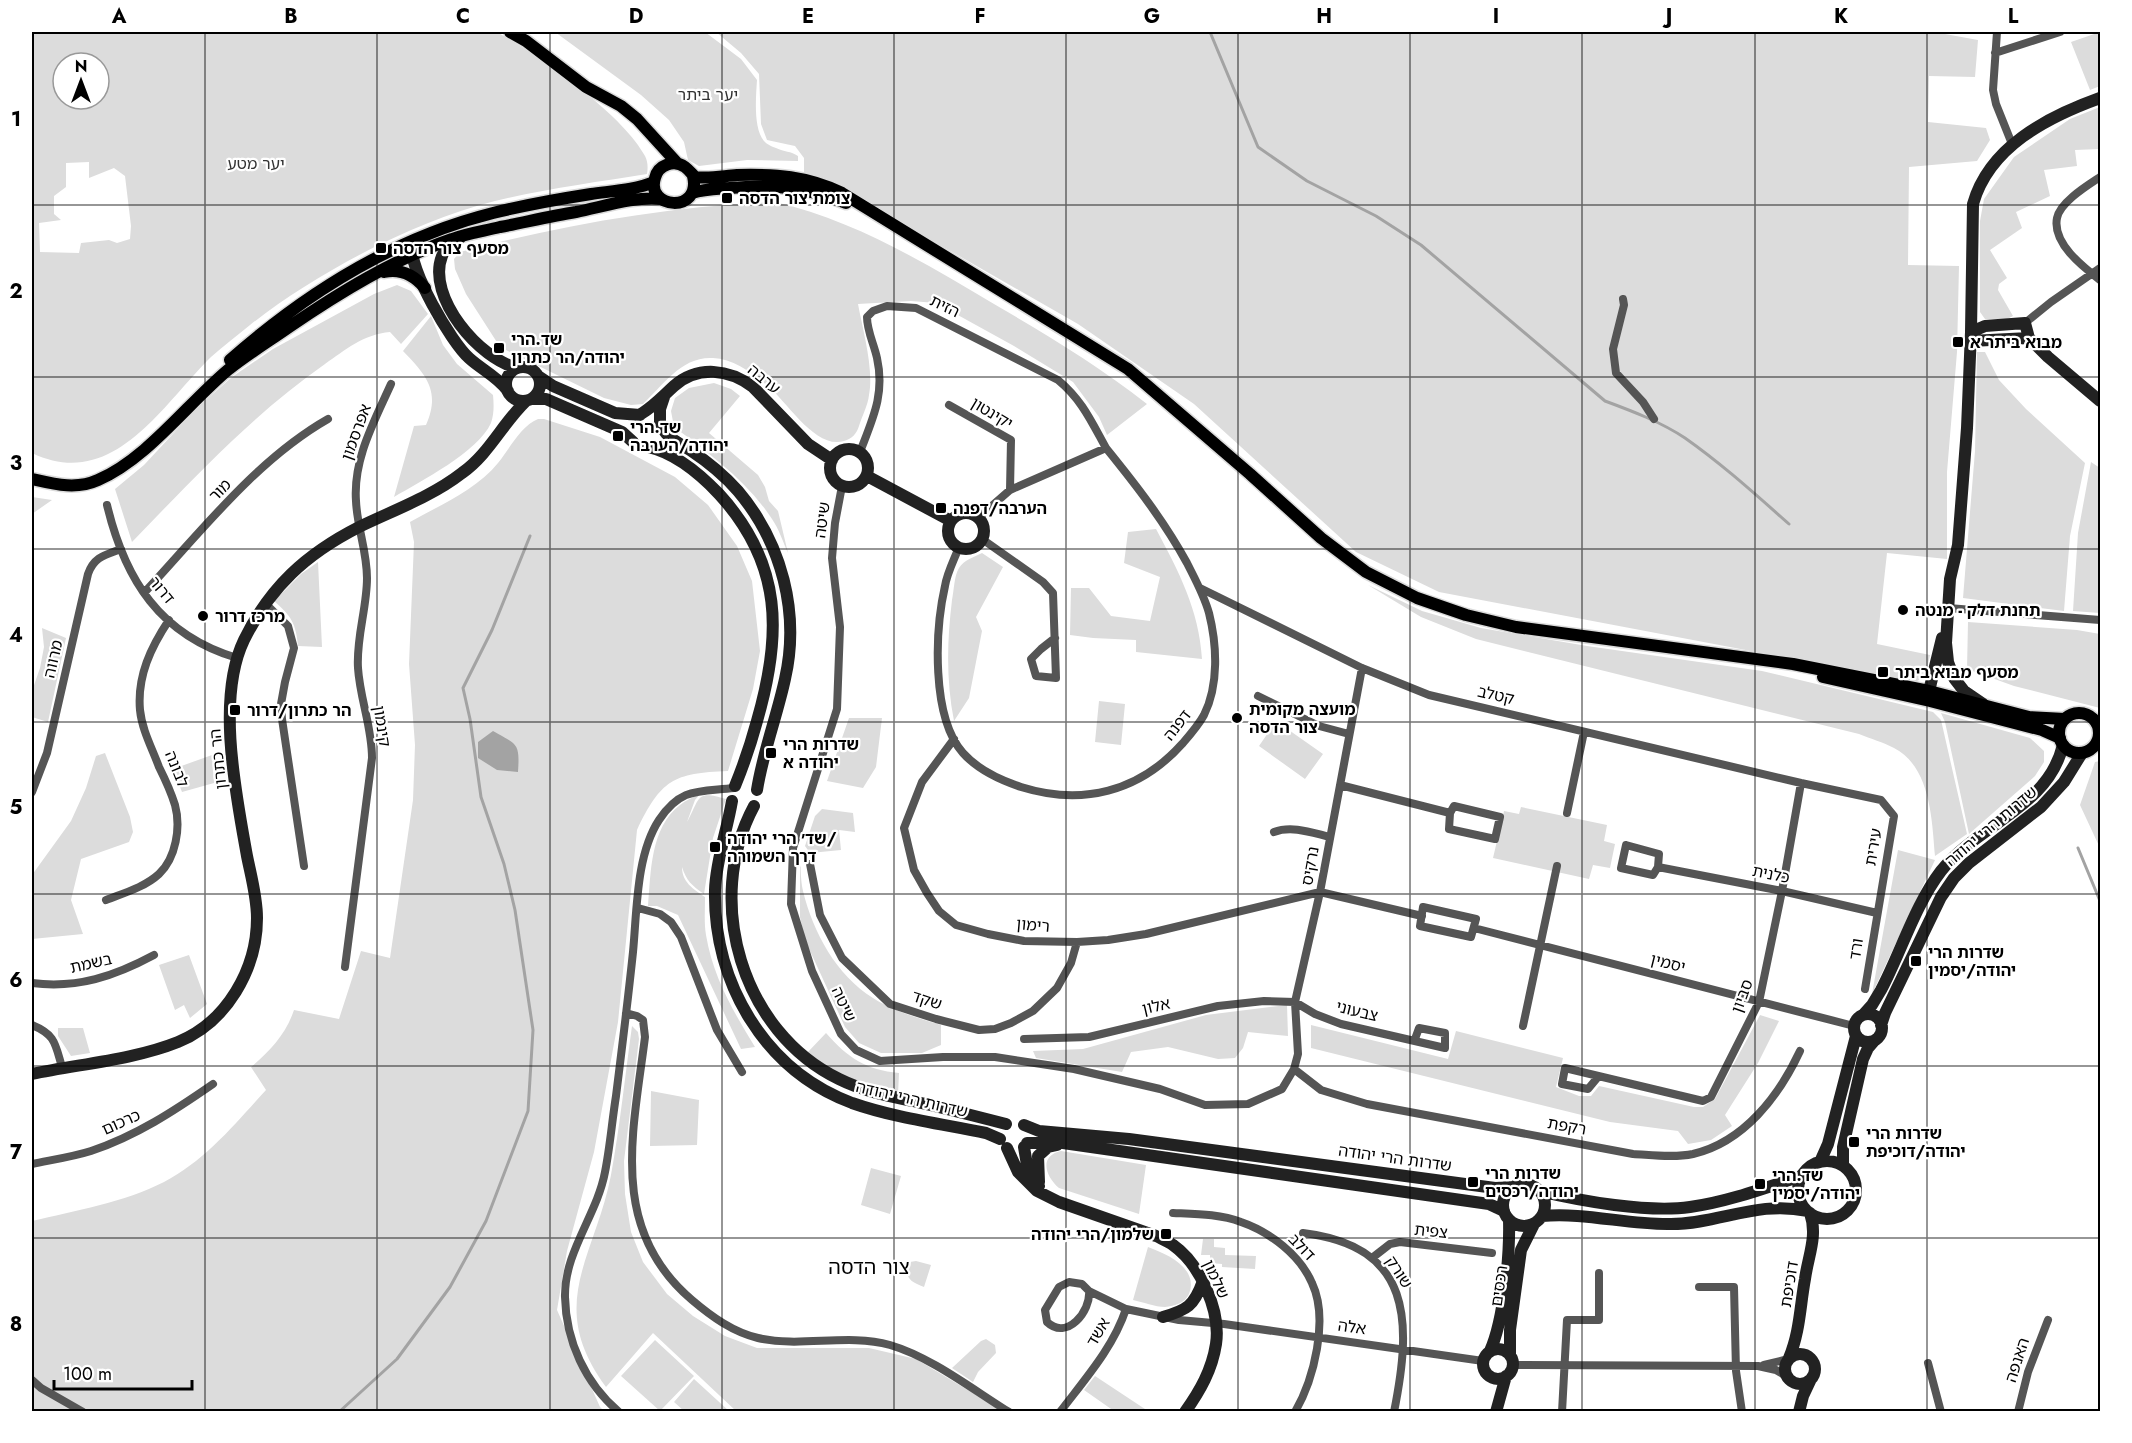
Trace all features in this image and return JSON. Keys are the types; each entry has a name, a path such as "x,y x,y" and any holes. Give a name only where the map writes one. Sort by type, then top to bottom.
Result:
{"main road":[{"path":"510,32 526,41 586,87 621,106 646,127 678,164"},
{"path":"621,106 659,155 660,169 654,182 655,191 661,199"},
{"path":"660,169 668,164 678,164 687,168 693,176 692,193"},
{"path":"693,176 774,174 813,181 842,193 1128,369 1242,466 1321,538 1366,572 1440,607 1492,622 1545,631 1793,664 2040,719 2065,719"},
{"path":"37,481 60,484 85,482 114,467 145,441 213,375 285,314 357,268 415,239 442,228 494,213 654,182"},
{"path":"37,481 60,485 87,484 98,481 150,443 246,356 309,313 374,274 463,236 642,200 661,199 670,203 680,203 692,193 771,186 807,190 843,202 915,237"},
{"path":"374,274 390,271 405,273 414,277 425,288"},
{"path":"1930,696 2042,730 2061,741 2072,752 2092,749 2100,730 2095,720 2083,713 2073,714 2065,719 2060,728 2061,741"}],"street":[{"path":"1997,32 1993,90 1996,104 2012,144"},
{"path":"1995,53 2060,32"},
{"path":"1930,696 1946,625 1950,579 1958,545 1971,337 1973,204 1977,189 1999,156 2012,144 2060,116 2100,98"},
{"path":"2100,177 2073,197 2057,216 2057,231 2062,242 2100,280"},
{"path":"463,236 450,245 442,256 439,278 461,327 478,347 501,363 530,369 553,386 615,413 651,415 661,425 667,436 726,478 755,513 772,546 784,582 790,611 787,667 757,790 758,798 754,806 741,809 734,805 733,793"},
{"path":"415,239 411,249 412,256 442,324 468,358 501,381 509,393 520,401 546,399 622,432 642,447 648,447 659,439 660,409 664,396"},
{"path":"1971,337 1985,326 2025,324 2051,302 2100,268"},
{"path":"1623,299 1624,305 1613,349 1616,373 1643,402 1654,419"},
{"name":"הזית","path":"860,452 880,394 877,356 867,325 867,317 873,311 887,306 916,308 1058,380 1073,392 1083,406 1106,448"},
{"path":"2025,324 2029,338 2100,401"},
{"path":"1971,337 2029,338"},
{"path":"509,393 507,379 518,368"},
{"name":"ערבה","path":"641,415 675,385 694,374 719,371 733,375 753,387 808,444 832,460"},
{"path":"529,400 538,393 540,388 538,376"},
{"name":"אפרסמון","path":"360,527 356,502 359,463 391,384"},
{"name":"הר כתרון","path":"507,423 511,414 509,393"},
{"name":"הר כתרון","path":"32,1074 117,1058 179,1041 217,1016 232,998 250,962 257,917 231,746 230,704 237,658 243,642 284,580 310,557 360,527 414,502 462,473 482,457 507,423 529,400"},
{"name":"יקינטון","path":"949,405 1011,440 1011,490"},
{"path":"633,442 629,425 635,417 641,415"},
{"name":"מור","path":"144,593 242,488 303,433 328,419"},
{"name":"שדרות הרי יהודה","path":"648,447 659,449 687,466 724,500 750,537 768,586 773,612 771,665 747,754 733,793 716,878 717,925 722,954 731,984 757,1032 793,1069 818,1087 834,1095 879,1111 986,1132 1016,1150 1025,1145 1063,1143 1489,1204 1506,1216"},
{"path":"978,518 1011,490 1106,448"},
{"name":"דפנה","path":"959,547 945,584 938,662 941,698 948,728 962,753 982,770 1004,781 1062,796 1089,795 1122,788 1148,774 1171,756 1204,715 1213,687 1215,668 1213,634 1209,612 1200,588 1176,544 1147,499 1106,448"},
{"path":"841,450 860,452 869,465 867,476 860,485 842,486 832,478 830,466 832,460 841,450"},
{"path":"867,476 951,521"},
{"name":"שיטה","path":"842,486 835,522 832,558 840,627 837,709 792,848 791,904 812,971 841,1034 856,1050 880,1061 943,1057 995,1057 1074,1069 1160,1089 1205,1105 1248,1104 1282,1089 1294,1069"},
{"name":"דרור","path":"107,505 134,580 144,593 170,621 189,637 212,651 237,658"},
{"path":"961,514 973,514 978,518 984,528 982,539 974,547 959,547 951,541 948,531 951,521 961,514"},
{"name":"קינמון","path":"345,967 372,758 372,741 360,690 358,667 367,579 365,550 360,527"},
{"path":"982,539 1043,582 1053,593 1055,638 1056,678 1036,676 1032,659 1055,638"},
{"name":"מרווה","path":"32,792 48,753 88,574 92,564 101,557 121,549"},
{"name":"קטלב","path":"1200,588 1362,668 1429,695 1801,783"},
{"path":"266,604 288,626 294,648 283,693 282,719 304,866"},
{"path":"1948,608 2100,620"},
{"name":"לבונה","path":"106,900 138,887 158,874 168,863 175,846 176,807 146,734 140,710 140,687 146,664 154,643 170,621"},
{"path":"1946,625 1947,652 1954,678 1964,691 1985,706"},
{"name":"נרקיס","path":"1295,1002 1320,892 1362,668"},
{"path":"1258,696 1319,726 1349,734"},
{"path":"1567,813 1584,732"},
{"name":"רימון","path":"954,739 922,782 904,828 915,870 927,893 939,911 957,925 1024,941 1077,942 1146,934 1320,892"},
{"name":"שדרות הרי יהודה","path":"1863,1015 1881,990 1929,890 1943,869 1960,852 2032,797 2044,785 2057,765 2061,741"},
{"name":"שדרות הרי יהודה","path":"1881,1025 1941,897 1954,878 2045,804 2092,749"},
{"path":"620,1412 593,1385 581,1365 573,1345 565,1295 569,1265 605,1174 645,853 658,821 668,807 680,797 693,791 711,790 733,793 747,782 757,790"},
{"name":"סביון","path":"1598,1077 1703,1101 1711,1097 1760,1002 1801,783"},
{"name":"עירית","path":"1801,783 1881,800 1894,816 1877,913"},
{"path":"1340,785 1450,813"},
{"name":"שדרות הרי יהודה","path":"754,806 741,834 734,865 732,914 738,950 747,978 771,1022 803,1056 826,1073 874,1093 1006,1124 1016,1121 1039,1131 1129,1139 1495,1188 1513,1187"},
{"path":"1454,806 1500,817 1495,839 1449,829 1450,813 1454,806"},
{"path":"1274,832 1291,829 1330,837"},
{"name":"כלנית","path":"1626,845 1659,854 1658,867 1653,875 1621,868 1626,845"},
{"name":"שקד","path":"810,864 820,915 842,958 890,1004 936,1019 979,1030 995,1029 1033,1011 1057,988 1071,963 1077,942"},
{"path":"1522,1026 1557,867"},
{"name":"כלנית","path":"1658,867 1782,891 1877,913"},
{"name":"יסמין","path":"1320,892 1422,916"},
{"name":"יסמין","path":"1423,907 1476,919 1474,928 1471,937 1420,926 1423,907"},
{"path":"638,908 660,914 671,922 681,937 717,1030 742,1072"},
{"name":"ורד","path":"1865,989 1877,913"},
{"name":"יסמין","path":"1474,928 1760,1002 1855,1031"},
{"name":"בשמת","path":"32,983 64,985 83,982 124,971 154,955"},
{"name":"אלון","path":"1024,1039 1089,1037 1218,1006 1264,1001 1295,1002"},
{"path":"1294,1069 1298,1054 1295,1002"},
{"name":"צבעוני","path":"1295,1002 1315,1014 1341,1024 1415,1039"},
{"path":"626,1013 643,1020 645,1037 632,1144 632,1186 638,1221 646,1242 671,1280 720,1323 758,1338 776,1341 861,1340 901,1349 924,1359 1009,1412"},
{"path":"1820,1162 1828,1144 1857,1019 1868,1014 1877,1018 1881,1025 1880,1034 1868,1048 1863,1059 1843,1148 1843,1166"},
{"path":"32,1025 45,1030 52,1038 62,1067"},
{"path":"1855,1031 1862,1041 1874,1041"},
{"name":"רקפת","path":"1294,1069 1321,1090 1367,1104 1633,1154 1669,1156 1693,1154 1716,1146 1736,1135 1780,1087 1800,1051"},
{"name":"כרכום","path":"32,1164 89,1151 149,1127 213,1084"},
{"path":"1003,1144 1001,1131 1006,1124"},
{"path":"1024,1125 1029,1134 1025,1145"},
{"path":"1039,1186 1038,1156 1048,1147 1063,1143"},
{"name":"שלמון","path":"1003,1144 1018,1172 1037,1191 1059,1202 1139,1229 1172,1244 1194,1266 1210,1299 1216,1323 1216,1342 1208,1374 1185,1412"},
{"name":"שלמון","path":"1025,1145 1027,1165 1039,1186 1059,1202"},
{"path":"1820,1162 1836,1162 1843,1166 1850,1173 1856,1191 1849,1208 1833,1218 1817,1217 1808,1212 1801,1204 1798,1195 1801,1176 1806,1170 1820,1162"},
{"path":"1539,1191 1574,1199 1644,1207 1688,1208 1801,1176"},
{"path":"1538,1220 1545,1200 1539,1191 1535,1187 1524,1184 1513,1187 1504,1200 1506,1216 1518,1226 1563,1214 1668,1225 1689,1224 1760,1208 1808,1212"},
{"name":"דוכיפת","path":"1808,1212 1813,1226 1812,1248"},
{"name":"דולב","path":"1173,1213 1240,1221 1261,1230 1305,1269 1317,1299 1318,1337 1307,1387 1295,1412"},
{"name":"רכסים","path":"1487,1356 1497,1335 1510,1245 1506,1216"},
{"name":"דוכיפת","path":"1788,1359 1800,1324 1805,1274 1812,1248 1819,1233 1833,1218"},
{"name":"רכסים","path":"1496,1412 1509,1366 1510,1330 1521,1251 1538,1220"},
{"name":"שורק","path":"1303,1233 1335,1238 1353,1245 1372,1258 1393,1283 1400,1301 1404,1330 1394,1412"},
{"name":"צפית","path":"1372,1258 1390,1244 1400,1242 1492,1253"},
{"path":"1562,1412 1567,1320 1599,1320 1599,1273"},
{"path":"1163,1317 1190,1306 1198,1295 1203,1281"},
{"path":"1089,1291 1088,1303 1076,1322 1069,1328 1052,1326 1045,1316 1047,1304 1059,1287 1065,1283 1076,1282 1126,1309"},
{"path":"1699,1287 1734,1287 1736,1366 1742,1412"},
{"path":"1088,1303 1107,1299"},
{"name":"אשד","path":"1060,1412 1109,1348 1118,1332 1126,1309 1163,1317 1216,1323"},
{"name":"האנפה","path":"2018,1412 2028,1372 2048,1320"},
{"name":"אלה","path":"1216,1323 1403,1349 1487,1356"},
{"name":"דוכיפת","path":"1800,1324 1811,1358"},
{"path":"1509,1366 1500,1349 1487,1356 1484,1369 1490,1376 1496,1378 1509,1366 1758,1366 1776,1370 1803,1384 1811,1379"},
{"path":"1758,1366 1788,1359 1800,1353 1811,1358 1816,1369 1803,1396 1799,1412"},
{"path":"1788,1359 1785,1369 1799,1412"},
{"path":"1928,1363 1941,1412"},
{"name":"רכסים","path":"1490,1376 1495,1394 1496,1412"},
{"path":"32,1380 41,1388 83,1412"}],"green space":[{"name":"יער מטע","path":"32,32 497,32 535,56 600,105 634,140 645,156 648,165 647,174 552,189 495,201 432,222 367,251 305,286 250,325 211,357 134,438 111,452 87,461 61,462 32,453","holes":["89,162 89,178 114,168 125,176 131,226 130,239 117,243 109,240 81,243 79,253 40,252 39,223 61,220 54,214 54,196 66,187 66,163"]},
{"name":"יער ביתר","path":"555,32 705,32 741,59 757,80 757,120 760,135 764,141 773,147 795,154 798,156 798,161 747,160 699,166 688,160 684,142 669,120 641,95"},
{"path":"716,32 1934,32 1978,40 1975,77 1929,76 1928,122 1986,128 1990,140 1977,161 1909,167 1908,265 1959,266 1957,352 1947,472 1947,559 1887,553 1877,644 1930,655 1925,677 1915,682 1439,592 1356,552 1194,404 1078,324 877,209 804,175 804,158 795,146 767,140 761,124 759,74 741,53"},
{"path":"2100,32 2100,86 2090,90 2071,42"},
{"path":"2100,107 2100,149 2075,150 2077,166 2044,170 2050,196 2016,212 2022,228 1990,250 2007,278 1999,284 1998,290 2013,316 2007,319 1985,319 1980,312 1980,221 1984,199 2014,157 2070,119"},
{"path":"775,202 861,231 915,258 1072,351 1147,404 1107,435 1099,417 1073,382 936,303 911,301 858,304 867,350 870,385 867,403 858,429 847,440 833,442 813,432 757,377 736,364 721,359 702,359 692,362 674,373 643,404 631,405 604,398 500,347 466,294 455,269 454,259 460,252 537,233 656,212"},
{"path":"397,285 411,291 428,314 401,344 390,332 381,333 355,344 325,364 248,426 132,542 115,489 144,465 197,408 232,377 273,349 374,294"},
{"path":"431,316 443,345 457,364 493,395 493,416 484,434 462,455 394,497 414,426 426,425 432,402 429,384 403,351"},
{"path":"1977,352 1985,352 1999,380 2026,409 2085,463 2070,536 2064,611 1963,598 1975,451"},
{"path":"714,383 731,389 740,396 709,433 758,475 769,501 778,511 788,553 774,523 740,480 674,427 671,411 675,398 689,388"},
{"path":"538,419 600,437 675,477 708,505 737,546 752,581 760,651 753,689 728,771 694,774 671,782 654,800 637,830 618,1022 594,1152 567,1251 557,1310 600,1407 604,1411 32,1411 32,1221 133,1195 164,1182 193,1163 219,1140 266,1090 251,1067 277,1042 294,1010 339,1019 361,951 390,958 413,800 415,745 409,664 414,542 410,522 457,496 489,473 521,432"},
{"path":"2091,462 2100,468 2100,613 2073,611 2078,533"},
{"path":"32,497 52,500 32,514"},
{"path":"1156,529 1180,576 1192,608 1197,624 1202,659 1136,652 1136,640 1070,635 1071,588 1089,588 1111,616 1150,621 1160,577 1124,563 1128,532"},
{"path":"982,553 1003,567 976,617 982,631 969,698 954,721 948,660 954,584 961,565"},
{"path":"318,562 322,647 298,646 292,620 274,601 301,574"},
{"path":"1368,585 1422,611 1481,628 1762,671 1933,712 1941,720 1967,834 1935,856 1933,827 1922,781 1916,768 1906,757 1886,744 1859,734 1476,639 1421,617"},
{"path":"1968,622 2077,630 2100,634 2100,708 2014,686 1967,669"},
{"path":"42,628 66,638 48,722 32,717 32,691 44,647"},
{"path":"1099,701 1125,704 1121,745 1095,742"},
{"path":"1941,713 2030,738 2044,751 2044,762 2035,776 1969,834 1945,722"},
{"path":"849,718 882,718 876,767 863,788 827,781"},
{"path":"1276,721 1323,754 1305,779 1259,746"},
{"path":"105,753 130,817 133,832 129,842 81,859 71,900 83,934 32,939 32,875 71,821 86,788 96,756"},
{"path":"212,755 214,783 182,792 173,769"},
{"path":"2100,761 2100,848 2080,805 2095,762"},
{"path":"701,793 695,800 687,822 697,802 703,796 726,799 713,838 704,894 685,876 682,867 682,872 689,885 705,897 705,930 714,965 732,1007 755,1047 741,1049 678,915 657,906 648,906 657,838 670,815 687,800"},
{"path":"1521,807 1607,825 1604,841 1615,844 1610,868 1593,865 1589,879 1493,858 1504,811 1519,814"},
{"path":"822,809 853,813 855,832 839,830 841,850 810,853 805,846 815,816"},
{"path":"800,850 802,886 807,906 820,937 837,965 860,988 881,1003 941,1025 941,1045 922,1053 881,1053 859,1043 845,1027 805,940 800,917"},
{"path":"1898,850 1935,860 1872,994"},
{"path":"189,955 207,1004 190,1018 184,1005 175,1010 159,965"},
{"path":"1287,1005 1288,1036 1248,1032 1243,1048 1235,1058 1218,1059 1168,1047 1131,1052 1122,1072 1036,1058 1033,1051 1083,1049 1206,1015"},
{"path":"1760,1015 1779,1021 1758,1063 1725,1115 1732,1126 1711,1140 1688,1144 1678,1131 1610,1122 1311,1048 1311,1025 1448,1059 1456,1031 1563,1058 1556,1087 1579,1096 1591,1096 1599,1086 1703,1107 1715,1099"},
{"path":"632,1026 638,1032 639,1039 624,1161 625,1194 631,1232 643,1262 667,1294 693,1316 725,1336 757,1348 869,1348 916,1359 1003,1411 736,1411 653,1333 606,1387 588,1357 579,1331 577,1305 586,1257 604,1205 611,1175"},
{"path":"58,1028 83,1028 90,1053 71,1056 58,1036"},
{"path":"826,1033 850,1056 867,1066 899,1073 898,1095 838,1074 807,1053"},
{"path":"651,1091 699,1100 697,1145 650,1146"},
{"path":"1061,1151 1146,1165 1139,1214 1059,1188 1046,1167 1049,1157"},
{"path":"871,1168 901,1176 890,1214 861,1205"},
{"path":"1203,1239 1214,1239 1214,1247 1225,1248 1225,1255 1256,1256 1255,1269 1222,1267 1222,1264 1210,1263 1210,1255 1201,1255"},
{"path":"1148,1247 1172,1258 1185,1270 1191,1285 1189,1294 1182,1302 1165,1307 1133,1300"},
{"path":"916,1261 931,1265 924,1287 912,1281 907,1272 910,1262"},
{"path":"986,1339 995,1345 996,1353 978,1372 973,1382 952,1368"},
{"path":"655,1340 694,1376 660,1411 621,1376"},
{"path":"1095,1376 1148,1411 1114,1411 1084,1390"},
{"path":"694,1379 729,1411 684,1411 674,1402"}],"shaded area":[{"path":"493,731 515,745 518,755 518,772 497,770 478,758 478,742"}],"waterway":[{"path":"1210,32 1258,147 1307,181 1376,216 1421,245 1605,401 1656,422 1685,438 1789,524"},
{"path":"339,1412 397,1359 450,1287 486,1221 528,1111 533,1030 515,910 504,864 481,797 470,719 463,688 492,630 530,536"},
{"path":"2078,848 2100,901"}],"place":[{"name":"צומת צור הדסה","path":"727,198"},
{"name":"מסעף צור הדסה","path":"381,248"},
{"name":"מבוא ביתר א","path":"1958,342"},
{"name":"שד.הרי יהודה/הר כתרון","path":"499,348"},
{"name":"שד.הרי יהודה/הערבה","path":"618,436"},
{"name":"הערבה/דפנה","path":"941,508"},
{"name":"תחנת דלק - מנטה","path":"1903,610"},
{"name":"מרכז דרור","path":"203,616"},
{"name":"מסעף מבוא ביתר","path":"1883,672"},
{"name":"הר כתרון/דרור","path":"235,710"},
{"name":"מועצה מקומית צור הדסה","path":"1237,718"},
{"name":"שדרות הרי יהודה א","path":"771,753"},
{"name":"שד׳ הרי יהודה/ דרך השמורה","path":"715,847"},
{"name":"שדרות הרי יהודה/יסמין","path":"1916,961"},
{"name":"שדרות הרי יהודה/דוכיפת","path":"1854,1142"},
{"name":"שדרות הרי יהודה/רכסים","path":"1473,1182"},
{"name":"שד.הרי יהודה/יסמין","path":"1760,1184"},
{"name":"שלמון/הרי יהודה","path":"1166,1234"}],"district":[{"name":"צור הדסה","path":"869,1267"}]}
